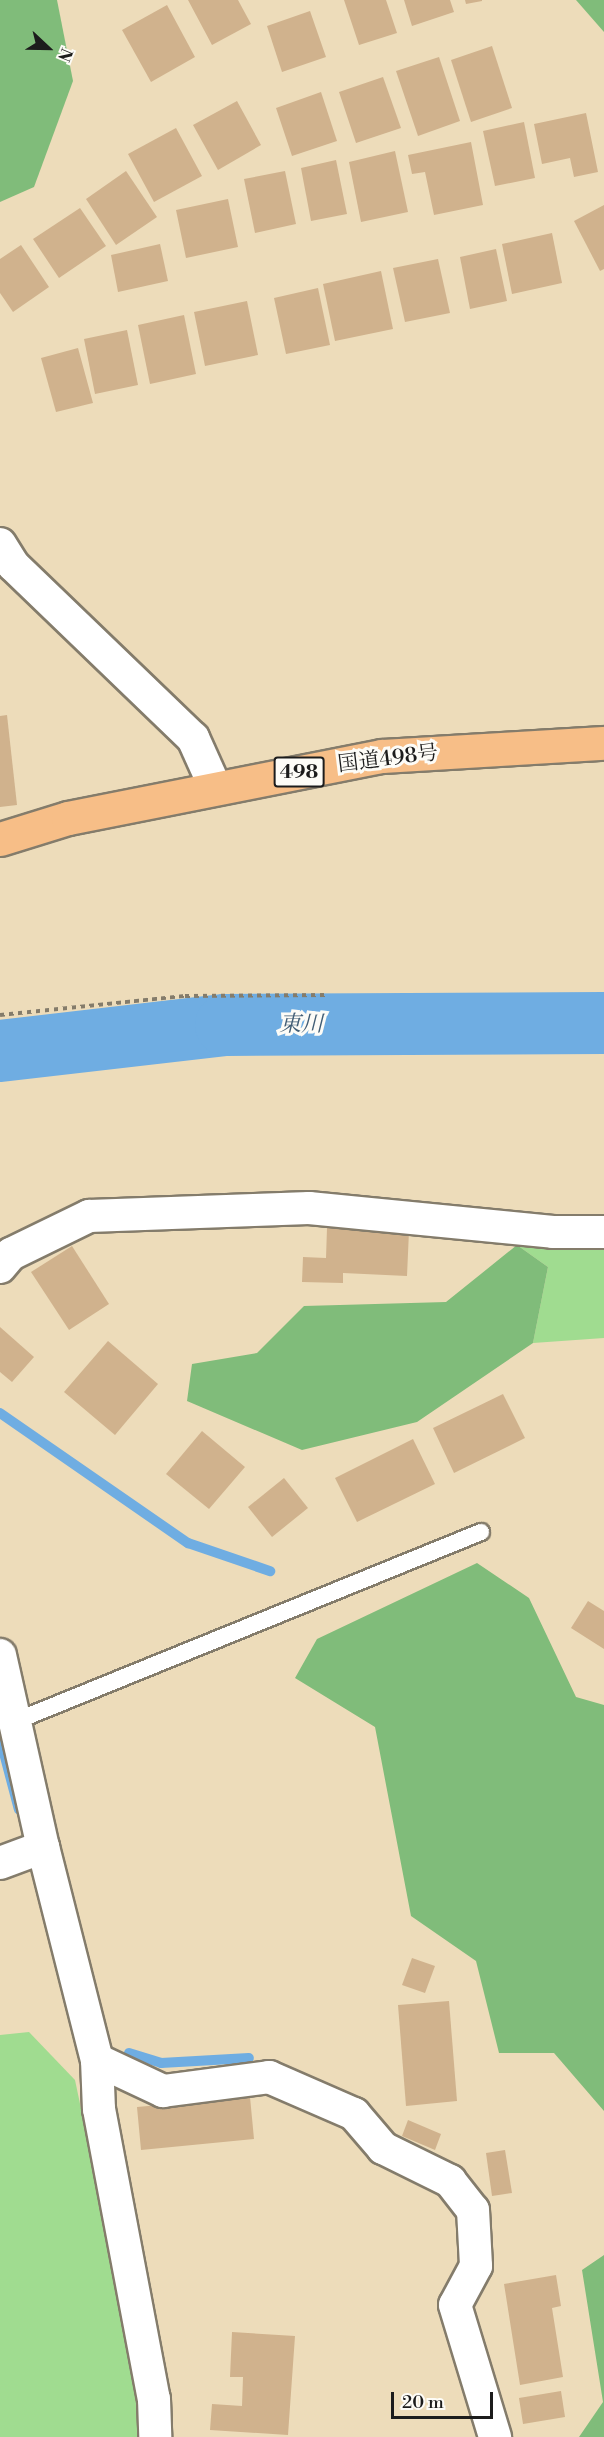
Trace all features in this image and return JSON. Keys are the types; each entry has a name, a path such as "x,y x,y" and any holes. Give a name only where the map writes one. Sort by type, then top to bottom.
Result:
{"highway":[{"name":"国道498号","path":"0,838 68,818 215,787 382,756 604,742"}],"street":[{"path":"0,544 13,565 193,738 215,787"},
{"path":"0,1267 11,1254 89,1216 309,1208 553,1232 604,1232"},
{"path":"0,1655 43,1847 97,2060 99,2109 153,2399 155,2437"},
{"path":"0,1863 43,1847"},
{"path":"97,2060 163,2091 269,2078 354,2114 382,2148 450,2181 473,2210 476,2266 455,2305 495,2437"}],"lane":[{"path":"16,1721 481,1532"}],"path":[{"path":"0,1015 185,996 329,995"}],"green space":[{"path":"0,0 57,0 73,81 34,187 0,202"},
{"path":"576,0 604,0 604,32"},
{"path":"517,1245 604,1247 604,1338 533,1343 548,1267"},
{"path":"517,1245 548,1267 533,1343 417,1422 302,1450 187,1401 192,1364 257,1353 304,1306 446,1302"},
{"path":"477,1563 529,1598 576,1697 604,1705 604,2111 554,2053 499,2053 476,1961 411,1916 375,1727 295,1678 317,1639"},
{"path":"29,2032 75,2080 145,2413 143,2437 0,2437 0,2035"},
{"path":"604,2255 604,2437 579,2437 603,2402 582,2270"}],"building":[{"path":"188,0 238,0 251,24 212,45"},
{"path":"344,0 386,0 397,33 359,45"},
{"path":"404,0 450,0 454,12 412,26"},
{"path":"465,0 482,0 482,1 466,4"},
{"path":"167,5 195,57 151,82 122,30"},
{"path":"310,11 326,57 282,72 267,26"},
{"path":"492,46 512,108 471,122 451,60"},
{"path":"439,57 460,121 418,136 396,71"},
{"path":"383,77 401,128 356,143 339,92"},
{"path":"321,92 337,141 292,156 276,108"},
{"path":"237,101 261,145 218,170 193,125"},
{"path":"586,113 598,172 574,177 570,158 542,164 534,124"},
{"path":"524,122 535,178 495,186 483,131"},
{"path":"176,128 202,176 154,202 128,154"},
{"path":"471,142 483,205 434,215 425,172 412,174 408,155"},
{"path":"395,151 408,212 361,222 349,162"},
{"path":"336,160 347,214 311,221 301,168"},
{"path":"126,171 157,217 116,245 86,199"},
{"path":"285,171 296,224 255,233 244,179"},
{"path":"228,199 238,247 186,258 176,210"},
{"path":"604,205 604,269 600,271 574,221"},
{"path":"80,208 106,246 59,278 33,239"},
{"path":"552,233 562,283 512,294 502,244"},
{"path":"160,244 168,281 118,292 111,255"},
{"path":"21,245 49,287 13,312 0,293 0,259"},
{"path":"496,249 507,301 470,309 460,257"},
{"path":"438,259 450,313 405,322 393,268"},
{"path":"381,271 393,329 335,341 323,284"},
{"path":"318,288 330,345 286,354 274,298"},
{"path":"247,301 258,355 205,366 194,312"},
{"path":"184,315 196,374 150,384 138,325"},
{"path":"127,330 138,385 95,394 84,339"},
{"path":"78,348 93,403 56,412 41,358"},
{"path":"7,715 17,805 0,807 0,716"},
{"path":"327,1228 409,1231 407,1276 343,1273 343,1283 302,1282 303,1257 326,1258"},
{"path":"72,1246 109,1304 69,1330 31,1272"},
{"path":"0,1327 34,1357 12,1382 0,1372"},
{"path":"108,1341 158,1384 115,1435 64,1392"},
{"path":"503,1394 525,1438 454,1473 433,1428"},
{"path":"202,1431 245,1467 209,1509 166,1474"},
{"path":"413,1439 435,1484 357,1522 335,1478"},
{"path":"284,1478 308,1508 272,1537 248,1507"},
{"path":"588,1601 604,1611 604,1649 571,1628"},
{"path":"412,1958 435,1966 425,1993 402,1985"},
{"path":"449,2001 457,2101 406,2106 398,2005"},
{"path":"250,2097 254,2139 141,2150 137,2107"},
{"path":"408,2120 441,2134 435,2150 402,2136"},
{"path":"505,2150 512,2193 492,2196 486,2153"},
{"path":"556,2275 561,2306 552,2308 563,2377 520,2385 504,2284"},
{"path":"232,2332 295,2336 288,2435 210,2430 212,2404 242,2406 243,2377 230,2377"},
{"path":"561,2391 565,2417 523,2424 519,2398"}],"waterway":[{"name":"東川","path":"0,1051 226,1025 604,1023"},
{"path":"0,1413 188,1543 270,1571"},
{"path":"0,1738 19,1810"},
{"path":"129,2053 161,2063 249,2058"}]}
